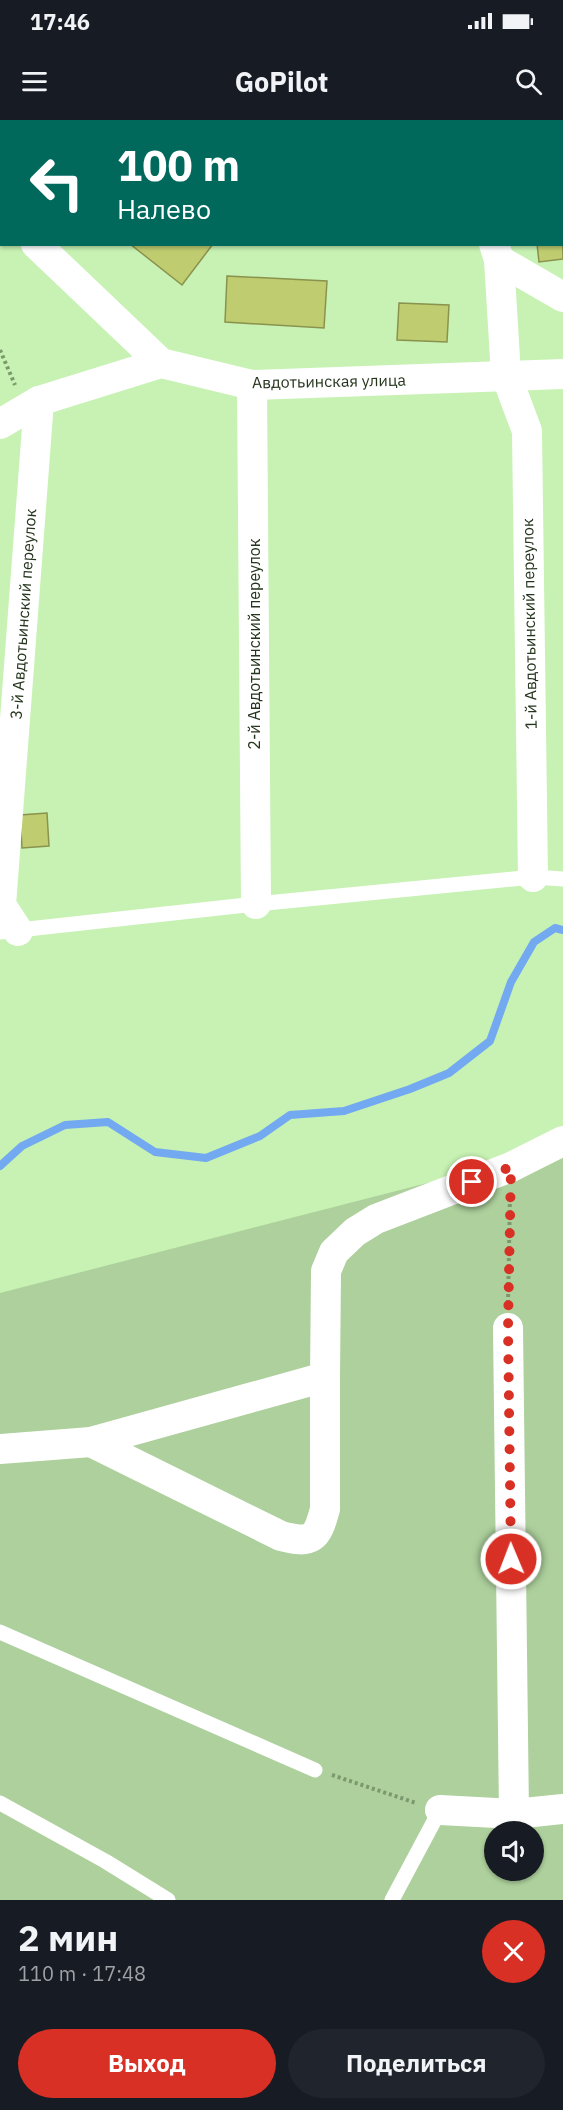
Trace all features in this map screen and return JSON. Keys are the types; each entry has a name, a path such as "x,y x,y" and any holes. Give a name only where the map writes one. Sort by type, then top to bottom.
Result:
{"street":[{"path":"0,424 39,401 161,363 38,246"},
{"path":"496,252 563,297"},
{"name":"1-й Авдотьинский переулок","path":"496,252 507,375 527,431 533,878"},
{"name":"Авдотьинская улица","path":"161,363 252,385 563,374"},
{"name":"2-й Авдотьинский переулок","path":"252,385 256,904"},
{"name":"3-й Авдотьинский переулок","path":"9,931 1,905 39,401"},
{"path":"91,1442 281,1536 299,1540 312,1538 320,1530 325,1509 326,1271 334,1252 355,1232 376,1219 511,1167 563,1141"},
{"path":"508,1328 514,1814"},
{"path":"0,1449 91,1442 325,1377"},
{"path":"440,1810 514,1814 563,1809"}],"lane":[{"path":"9,931 256,904 533,878 563,879"},
{"path":"0,1632 315,1770"},
{"path":"0,1803 105,1861 168,1900"},
{"path":"392,1900 440,1810"}],"path":[{"path":"508,1328 511,1167"},
{"path":"315,1770 440,1810"}],"green space":[{"path":"563,1148 563,1900 0,1900 0,1293"}],"building":[{"path":"133,246 211,246 182,285"},
{"path":"537,246 563,246 563,259 539,262"},
{"path":"227,276 327,281 324,328 225,322"},
{"path":"399,303 449,305 447,342 397,340"},
{"path":"47,813 49,846 22,848 20,815"}],"waterway":[{"path":"0,1166 22,1146 65,1125 108,1122 155,1152 206,1158 260,1136 290,1115 344,1111 449,1073 490,1041 511,982 534,942 555,928 563,930"}],"route":[{"path":"472,1182 511,1167 508,1328 511,1559"}]}
